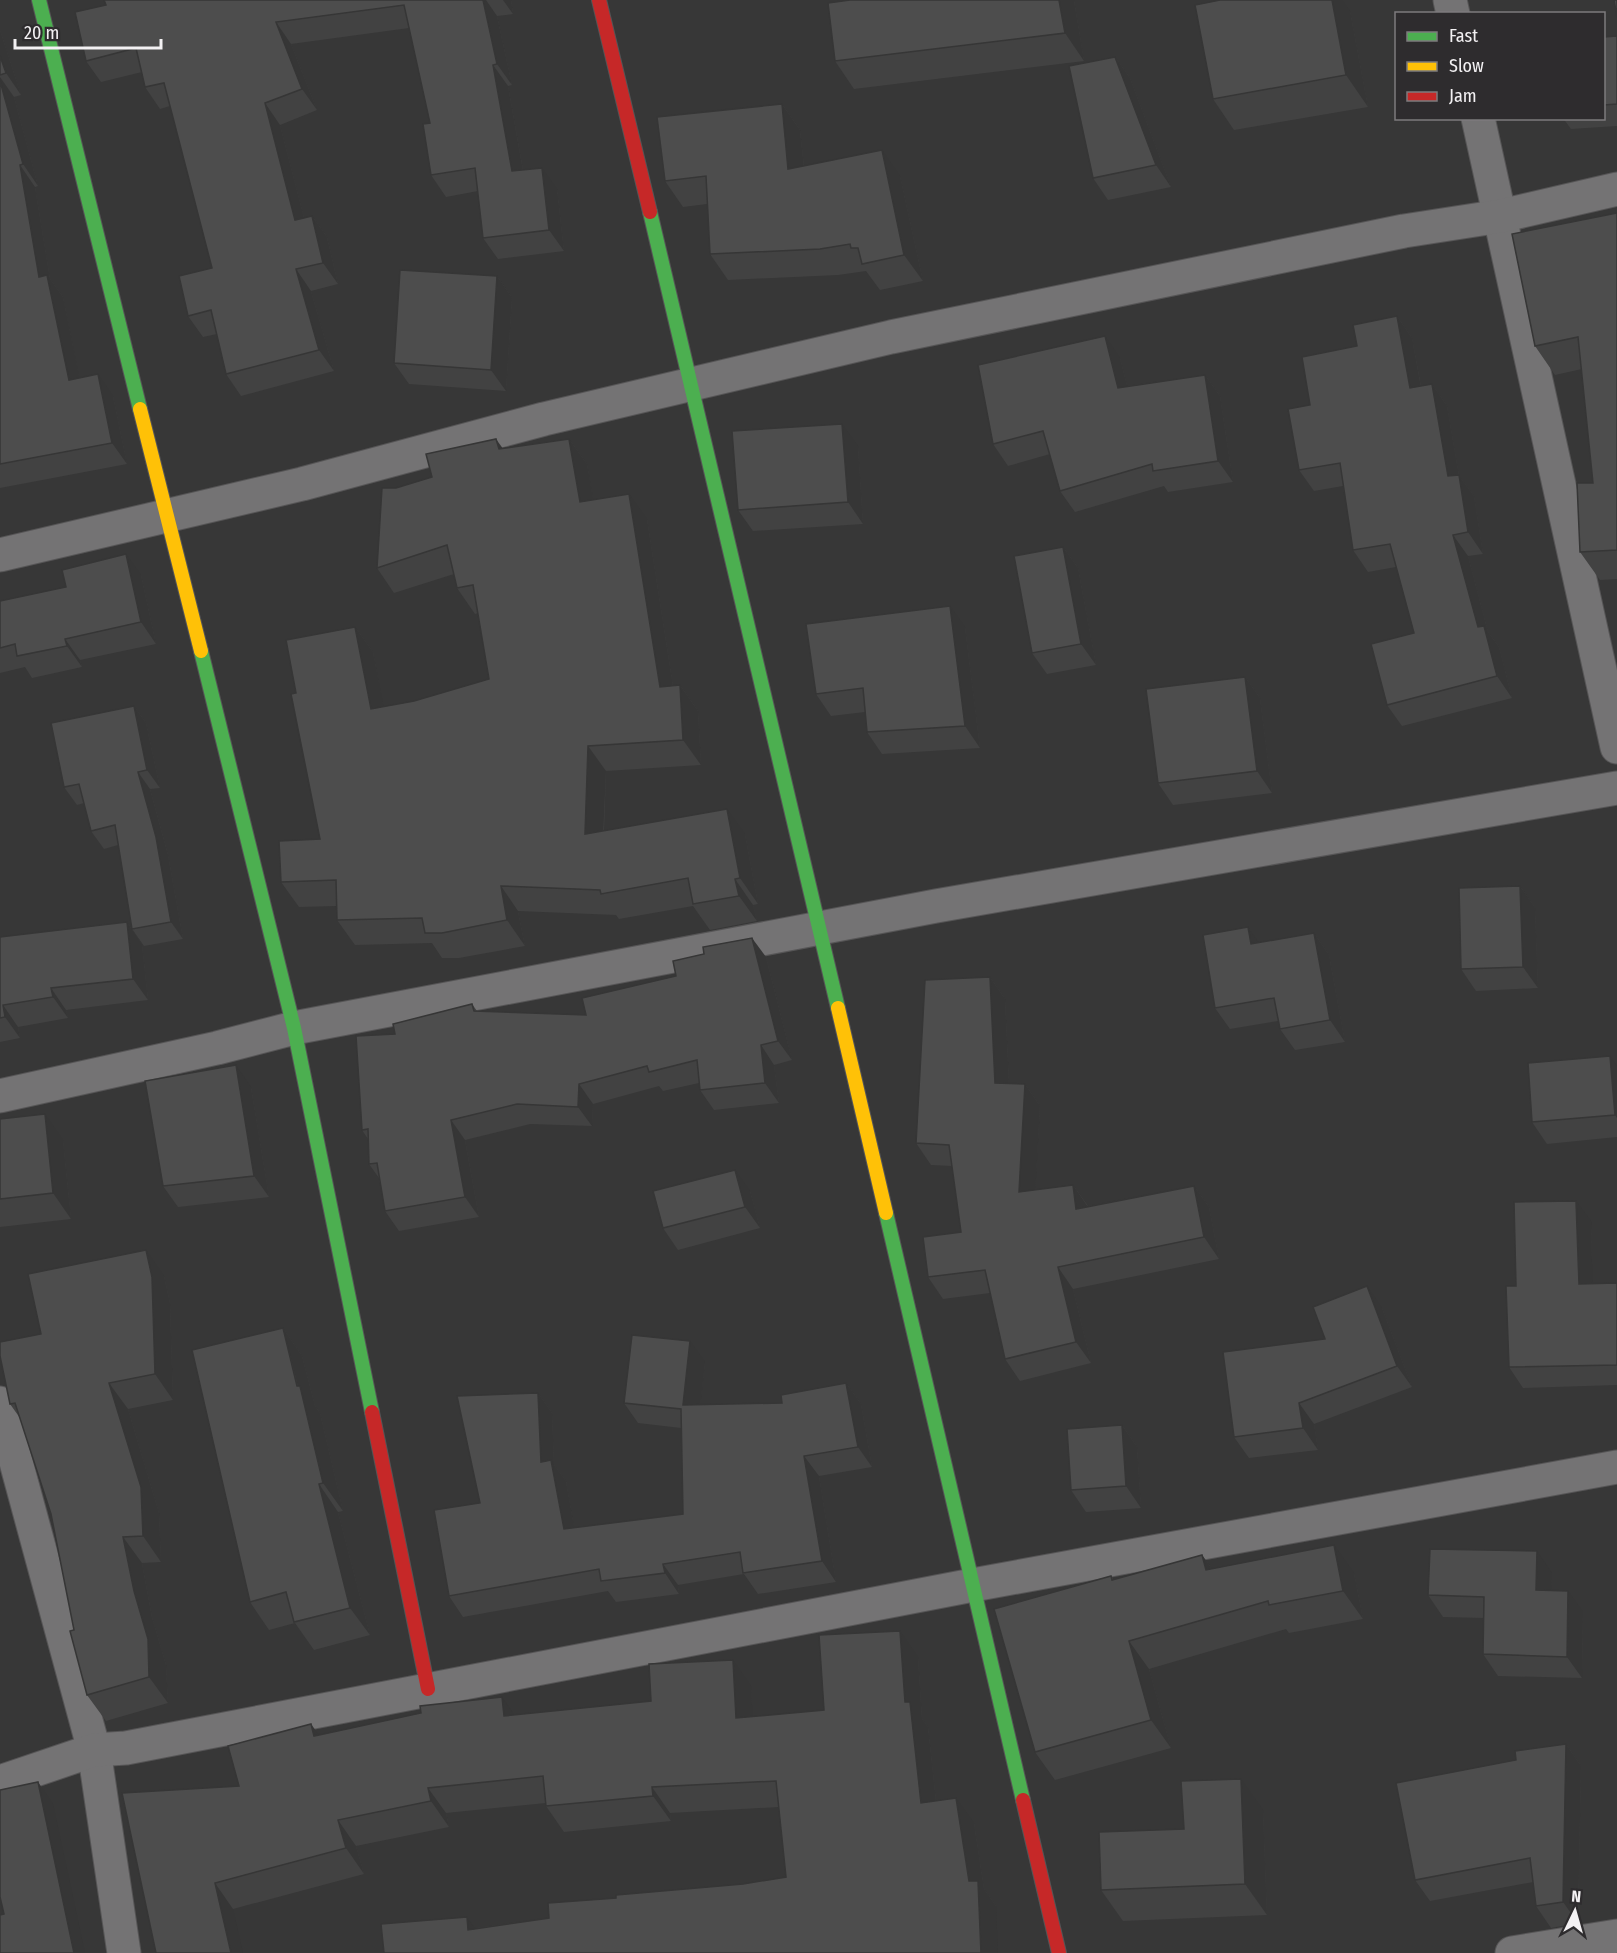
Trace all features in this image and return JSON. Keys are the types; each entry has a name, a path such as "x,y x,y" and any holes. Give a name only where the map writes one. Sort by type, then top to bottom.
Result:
{"street":[{"path":"39,0 169,516 294,1028 428,1689"},
{"path":"599,0 692,384 1059,1953"},
{"path":"1478,120 1617,747"},
{"path":"0,555 302,483 544,419 891,337 1404,231 1501,216 1617,189"},
{"path":"0,1096 217,1048 294,1028 819,928 1617,788"},
{"path":"0,1403 94,1750 124,1953"},
{"path":"0,1782 94,1750 126,1748 973,1585 1617,1467"},
{"path":"1512,1953 1617,1936"}],"building":[{"path":"104,0 483,0 497,64 493,65 512,171 542,168 549,230 483,238 475,168 431,175 423,124 430,123 404,5 276,22 302,89 265,103 295,220 312,216 323,263 296,269 319,350 226,374 211,310 188,316 179,276 212,268 164,83 145,87 136,48 86,61 75,12 106,5"},
{"path":"850,0 1059,0 1065,33 835,61 828,3"},
{"path":"1220,0 1332,0 1346,75 1213,99 1195,5"},
{"path":"1614,0 1617,0 1617,17"},
{"path":"1617,36 1617,104 1605,105 1605,37"},
{"path":"0,56 6,73 0,75"},
{"path":"1115,57 1156,165 1093,178 1069,66"},
{"path":"0,81 23,164 20,165 39,277 47,275 69,380 98,374 112,443 0,464"},
{"path":"782,104 788,169 882,150 904,255 862,264 858,248 851,248 850,244 820,249 710,254 706,176 665,181 657,117"},
{"path":"1617,213 1617,550 1580,552 1577,483 1593,483 1578,337 1535,346 1512,234"},
{"path":"400,270 497,276 491,370 394,363"},
{"path":"1397,316 1410,388 1432,384 1448,476 1459,475 1468,532 1453,535 1478,627 1484,626 1497,676 1387,705 1371,644 1414,633 1390,544 1353,550 1340,463 1299,470 1288,409 1310,405 1302,357 1357,346 1353,325"},
{"path":"1105,336 1118,388 1205,375 1218,461 1153,471 1152,464 1060,491 1043,431 993,444 978,365"},
{"path":"842,424 848,502 738,510 732,431"},
{"path":"496,439 499,449 569,439 580,502 629,494 660,687 680,685 683,740 588,746 585,834 727,809 740,878 735,879 739,896 693,904 688,878 601,894 600,890 501,886 507,920 442,933 425,933 422,918 337,920 336,880 281,882 279,841 320,839 291,694 296,693 286,640 355,627 371,709 414,701 489,679 473,585 457,588 447,545 377,568 382,488 396,488 432,477 426,454"},
{"path":"1063,547 1081,644 1032,653 1014,556"},
{"path":"126,554 141,622 65,639 67,646 17,656 15,644 0,648 0,601 66,587 62,570"},
{"path":"950,606 965,726 867,732 863,688 816,694 806,624"},
{"path":"1245,677 1257,771 1158,783 1146,689"},
{"path":"134,706 147,770 138,772 156,837 171,922 132,929 115,825 91,831 79,784 64,787 51,723"},
{"path":"1520,886 1523,967 1461,969 1459,888"},
{"path":"127,922 133,979 51,988 53,997 3,1005 5,1017 0,1018 0,937"},
{"path":"1248,927 1251,944 1314,933 1330,1020 1280,1029 1274,998 1215,1008 1203,935"},
{"path":"752,938 778,1041 761,1045 765,1083 700,1090 697,1060 649,1072 647,1066 579,1084 578,1107 517,1104 451,1120 465,1197 385,1211 377,1163 369,1164 368,1129 362,1130 356,1036 395,1034 393,1024 472,1004 474,1011 586,1015 582,998 676,976 673,961 704,954 703,947"},
{"path":"990,977 995,1083 1025,1084 1019,1192 1073,1185 1076,1209 1194,1186 1204,1237 1058,1267 1076,1342 1005,1359 985,1270 928,1277 923,1237 961,1232 949,1145 916,1143 925,980"},
{"path":"1610,1056 1615,1115 1532,1122 1528,1063"},
{"path":"236,1065 254,1176 163,1186 145,1081"},
{"path":"45,1114 53,1193 0,1199 0,1119"},
{"path":"735,1170 745,1207 663,1228 653,1191"},
{"path":"1576,1201 1579,1284 1617,1283 1617,1365 1509,1367 1506,1286 1516,1286 1514,1202"},
{"path":"146,1250 152,1277 155,1374 109,1383 141,1487 143,1536 123,1537 134,1591 148,1639 149,1677 87,1695 70,1631 74,1630 51,1514 15,1403 10,1404 0,1356 0,1342 41,1334 28,1274"},
{"path":"1367,1286 1397,1366 1299,1403 1303,1428 1234,1437 1223,1352 1325,1339 1313,1307"},
{"path":"283,1328 297,1386 300,1386 323,1483 319,1484 350,1608 294,1622 286,1592 250,1602 192,1350"},
{"path":"632,1335 690,1341 683,1405 782,1403 781,1395 846,1383 858,1447 804,1456 822,1561 743,1573 740,1552 663,1564 665,1573 601,1581 599,1569 449,1596 434,1510 480,1503 457,1396 538,1393 541,1462 551,1460 564,1529 683,1514 681,1409 624,1403"},
{"path":"1122,1425 1126,1486 1071,1490 1067,1429"},
{"path":"1334,1545 1343,1591 1269,1605 1268,1601 1129,1641 1151,1720 1035,1752 994,1609 1111,1576 1112,1580 1202,1555 1206,1570"},
{"path":"1430,1549 1537,1551 1536,1590 1568,1591 1567,1657 1483,1654 1484,1597 1428,1595"},
{"path":"900,1631 905,1702 910,1702 921,1803 956,1798 969,1881 978,1881 981,1953 384,1953 381,1924 467,1917 468,1930 549,1918 548,1903 616,1898 616,1895 743,1884 786,1877 776,1781 652,1787 653,1796 546,1806 543,1776 428,1788 431,1801 338,1820 346,1848 215,1883 231,1953 156,1953 122,1793 239,1786 228,1746 311,1724 314,1736 421,1713 420,1706 502,1697 504,1716 651,1701 649,1664 733,1660 736,1718 824,1710 819,1635"},
{"path":"1566,1744 1563,1902 1536,1906 1530,1858 1415,1880 1396,1783 1516,1760 1515,1751"},
{"path":"1241,1779 1245,1884 1101,1890 1099,1832 1184,1829 1181,1781"},
{"path":"38,1782 74,1953 0,1953 0,1915 4,1914 0,1897 0,1790"}],"traffic: fast":[{"path":"39,0 140,409"},
{"path":"650,212 838,1008"},
{"path":"201,651 294,1028 372,1412"},
{"path":"886,1213 1023,1800"}],"traffic: slow":[{"path":"140,409 201,651"},
{"path":"838,1008 886,1213"}],"traffic: jam":[{"path":"599,0 650,212"},
{"path":"372,1412 428,1689"},
{"path":"1023,1800 1059,1953"}]}
